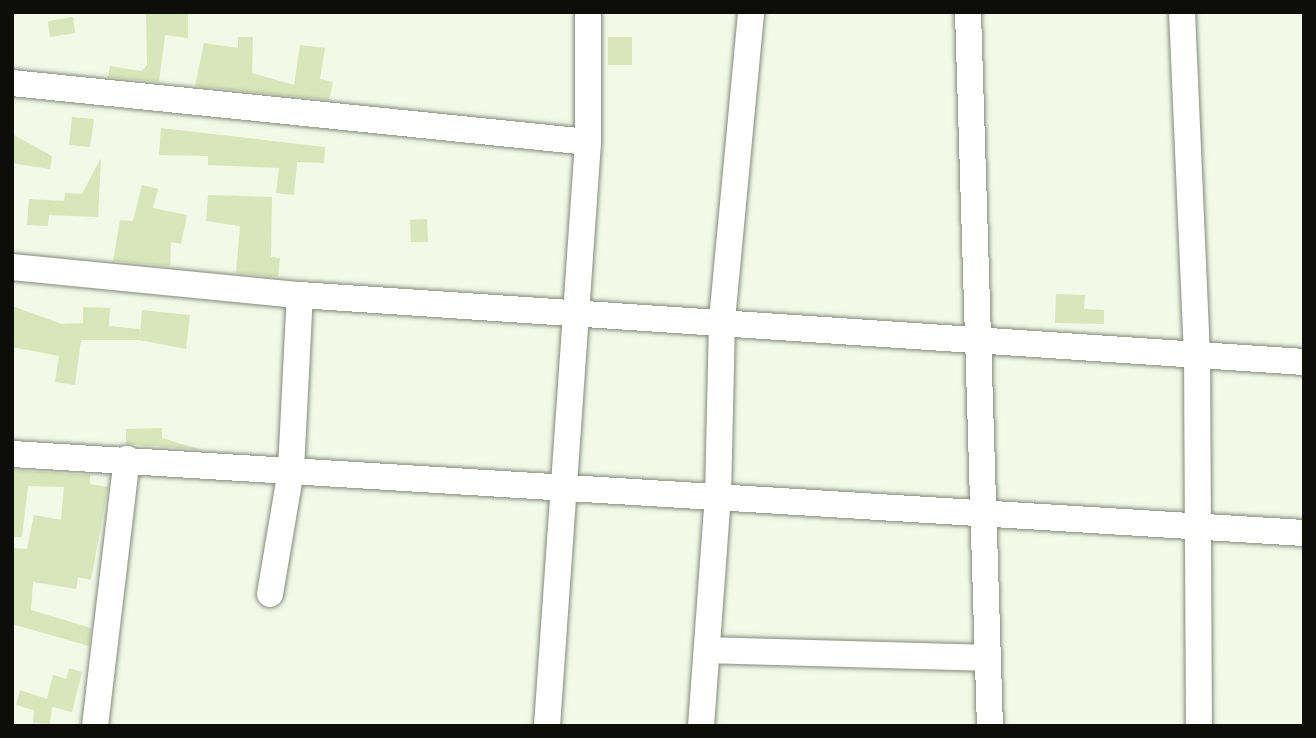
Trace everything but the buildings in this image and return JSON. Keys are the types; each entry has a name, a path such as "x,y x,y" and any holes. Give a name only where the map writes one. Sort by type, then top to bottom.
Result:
{"street":[{"path":"547,726 559,489 588,142 589,12"},
{"path":"701,726 718,497 722,320 751,12"},
{"path":"968,12 981,514 990,726"},
{"path":"1182,12 1197,352 1199,726"},
{"path":"12,83 588,142"},
{"path":"12,267 300,295 722,320 1197,352 1304,362"},
{"path":"270,594 290,470 300,295"},
{"path":"12,454 1304,533"},
{"path":"95,726 127,459"},
{"path":"707,650 988,658"}]}
